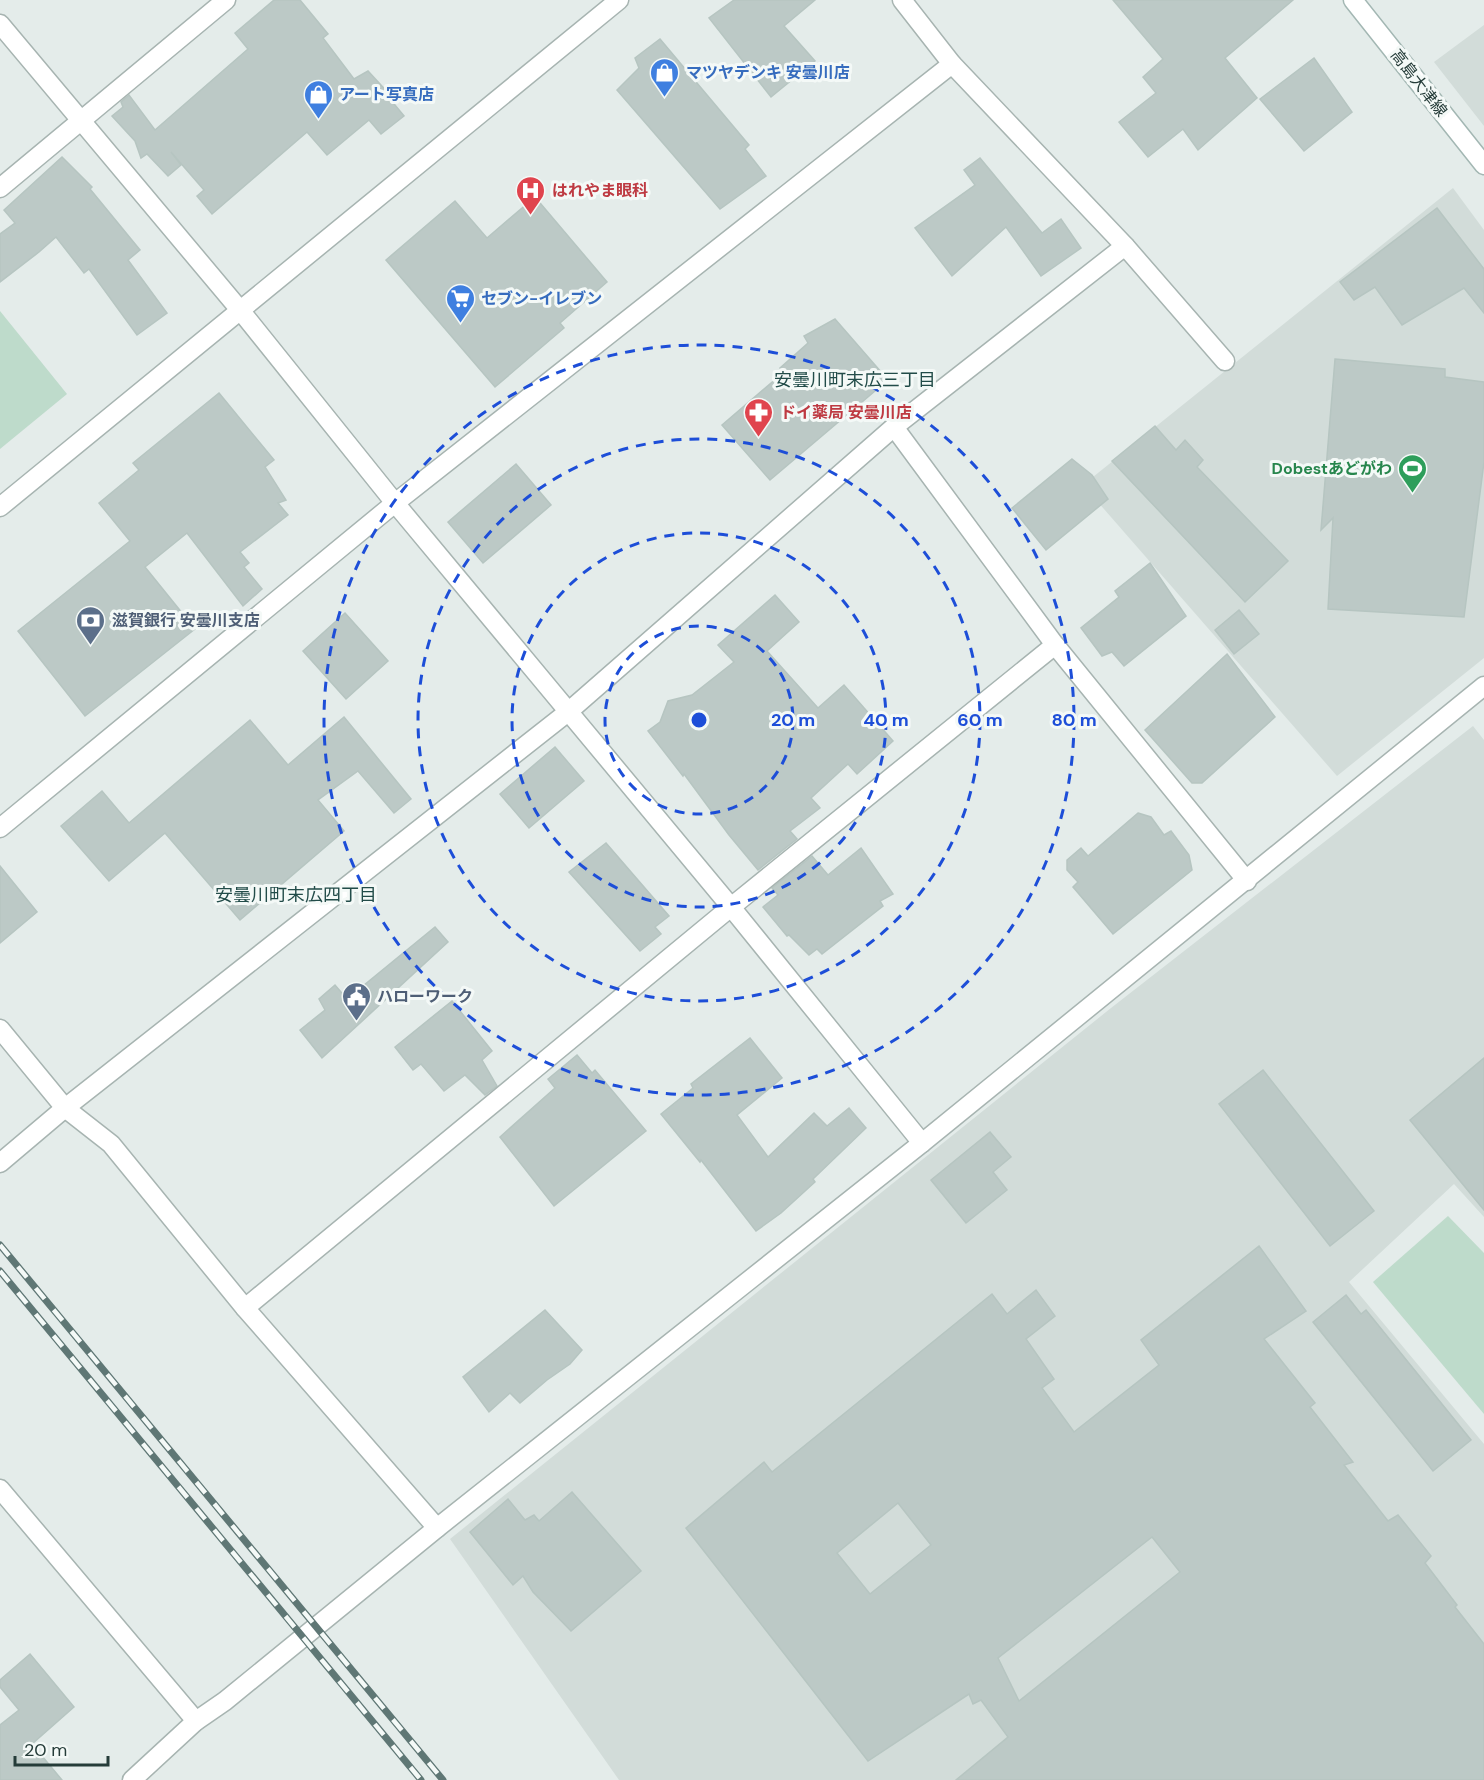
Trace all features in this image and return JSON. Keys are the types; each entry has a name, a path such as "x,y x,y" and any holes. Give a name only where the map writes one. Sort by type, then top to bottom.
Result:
{"street":[{"path":"0,188 226,0"},
{"path":"0,507 619,0"},
{"path":"902,0 952,64 1125,246 1225,361"},
{"name":"高島大津線","path":"1353,0 1484,165"},
{"path":"0,24 240,310 395,503 922,1143"},
{"path":"0,828 395,503 952,64"},
{"path":"0,1163 65,1108 568,712 894,427 1125,246"},
{"path":"894,427 1055,645 1247,881"},
{"path":"245,1308 730,907 1055,645"},
{"path":"132,1780 196,1721 225,1701 437,1528 922,1143 1484,687"},
{"path":"0,1029 65,1108 111,1144 245,1308 437,1528"},
{"path":"3,1499 196,1721"}],"shaded area":[{"path":"1484,25 1484,126 1434,62"},
{"path":"1453,188 1484,230 1484,658 1337,776 1083,485"},
{"path":"1473,726 1484,740 1484,1217 1454,1184 1349,1282 1484,1444 1484,1780 619,1780 450,1539 1111,1008"}],"green space":[{"path":"0,311 67,394 0,449"},
{"path":"1448,1216 1484,1253 1484,1414 1373,1282"}],"building":[{"path":"274,0 300,0 328,34 323,38 354,79 368,71 392,97 390,99 404,116 381,134 369,120 327,155 307,132 212,214 197,196 204,190 171,152 181,165 168,176 147,154 141,158 135,141 112,116 123,107 121,102 129,95 155,130 248,49 235,33"},
{"path":"734,0 815,0 784,26 815,61 771,97 709,18"},
{"path":"1113,0 1293,0 1225,58 1257,98 1198,150 1183,129 1148,157 1119,122 1156,93 1143,77 1163,59"},
{"path":"660,39 749,145 745,149 766,176 720,209 617,90 639,68 635,58"},
{"path":"1314,58 1352,112 1304,151 1260,99"},
{"path":"62,157 92,187 90,189 140,250 128,260 167,313 137,335 89,269 84,273 56,237 0,282 0,234 15,223 4,210"},
{"path":"980,158 1042,233 1061,219 1081,248 1041,276 1006,227 952,276 915,228 975,185 964,170"},
{"path":"535,197 607,282 560,323 564,328 495,387 386,260 455,201 487,238"},
{"path":"1437,208 1484,269 1484,313 1464,288 1402,325 1375,287 1354,300 1340,282"},
{"path":"835,319 888,380 770,480 722,425 784,372 780,368 808,343 804,336"},
{"path":"1335,359 1445,369 1445,377 1484,382 1484,462 1464,617 1328,609 1333,518 1321,530"},
{"path":"219,393 274,460 265,467 286,500 278,503 288,515 240,552 249,563 244,567 262,589 243,606 187,533 145,567 195,629 85,716 18,631 130,541 99,503 139,470 133,463"},
{"path":"1155,426 1176,450 1185,440 1203,460 1197,467 1288,561 1245,602 1112,461"},
{"path":"1072,459 1092,475 1108,499 1046,550 1012,508"},
{"path":"516,464 551,505 483,563 448,522"},
{"path":"1150,563 1186,616 1124,666 1112,652 1102,656 1081,628 1119,597 1115,591"},
{"path":"775,595 799,622 767,651 818,708 844,685 893,741 857,774 848,764 811,798 820,808 790,831 797,839 758,870 648,731 660,722 668,701 692,695 734,662 718,645"},
{"path":"1239,610 1259,634 1234,654 1215,630"},
{"path":"345,613 388,661 346,699 303,651"},
{"path":"1227,654 1275,717 1202,783 1192,783 1145,730"},
{"path":"344,717 411,799 394,813 358,771 318,800 344,831 240,920 165,833 109,881 61,826 102,791 129,823 250,720 288,765"},
{"path":"555,747 584,781 529,828 500,794"},
{"path":"1138,813 1151,817 1164,835 1171,831 1189,855 1192,870 1113,934 1073,887 1078,882 1067,870 1067,860 1081,848 1088,856"},
{"path":"606,843 669,916 655,927 661,934 640,951 569,872"},
{"path":"861,848 893,894 880,901 883,906 822,954 817,949 809,955 789,935 787,936 763,907 778,895 772,888 812,856 828,875"},
{"path":"0,866 37,912 0,943"},
{"path":"435,927 448,942 322,1058 300,1030 325,1010 319,999 335,985 347,999"},
{"path":"452,1001 492,1051 482,1060 497,1086 485,1095 465,1075 444,1091 421,1064 413,1070 395,1047"},
{"path":"750,1038 782,1078 737,1115 768,1157 814,1113 827,1126 849,1108 866,1128 813,1179 815,1182 781,1213 756,1231 701,1160 700,1162 661,1114 693,1088 691,1084"},
{"path":"577,1055 592,1073 595,1070 646,1131 554,1206 500,1137 555,1088 548,1079"},
{"path":"1484,1058 1484,1210 1410,1120"},
{"path":"1263,1070 1374,1211 1330,1246 1219,1104"},
{"path":"990,1132 1011,1157 993,1172 1007,1190 966,1223 931,1180"},
{"path":"1259,1246 1306,1311 1264,1339 1315,1403 1310,1407 1353,1462 1344,1465 1388,1521 1398,1515 1431,1556 1425,1563 1484,1644 1484,1780 956,1780 1008,1737 981,1700 973,1704 969,1694 868,1761 686,1528 764,1462 772,1472 992,1294 1007,1314 1036,1290 1055,1316 1026,1339 1054,1379 1042,1388 1074,1432 1159,1365 1141,1340","holes":["898,1503 931,1545 870,1594 837,1553","1152,1537 1180,1572 1019,1701 998,1658"]},
{"path":"1346,1295 1361,1314 1366,1310 1471,1440 1433,1471 1313,1322"},
{"path":"545,1310 582,1350 570,1364 520,1403 510,1393 489,1412 463,1377"},
{"path":"572,1492 641,1571 571,1631 533,1592 523,1576 513,1585 470,1532 508,1499 525,1520 534,1515 539,1521"},
{"path":"30,1654 74,1707 32,1744 62,1780 0,1780 0,1725 19,1710 0,1687 0,1680"}],"railway":[{"path":"0,1245 443,1780"},
{"path":"0,1271 421,1780"}],"place":[{"name":"マツヤデンキ 安曇川店","path":"665,98"},
{"name":"アート写真店","path":"318,120"},
{"name":"はれやま眼科","path":"531,216"},
{"name":"セブン-イレブン","path":"460,324"},
{"name":"ドイ薬局 安曇川店","path":"759,438"},
{"name":"Dobestあどがわ","path":"1413,494"},
{"name":"滋賀銀行 安曇川支店","path":"91,646"},
{"name":"ハローワーク","path":"356,1022"}],"district":[{"name":"安曇川町末広三丁目","path":"855,380"},
{"name":"安曇川町末広四丁目","path":"296,895"}]}
